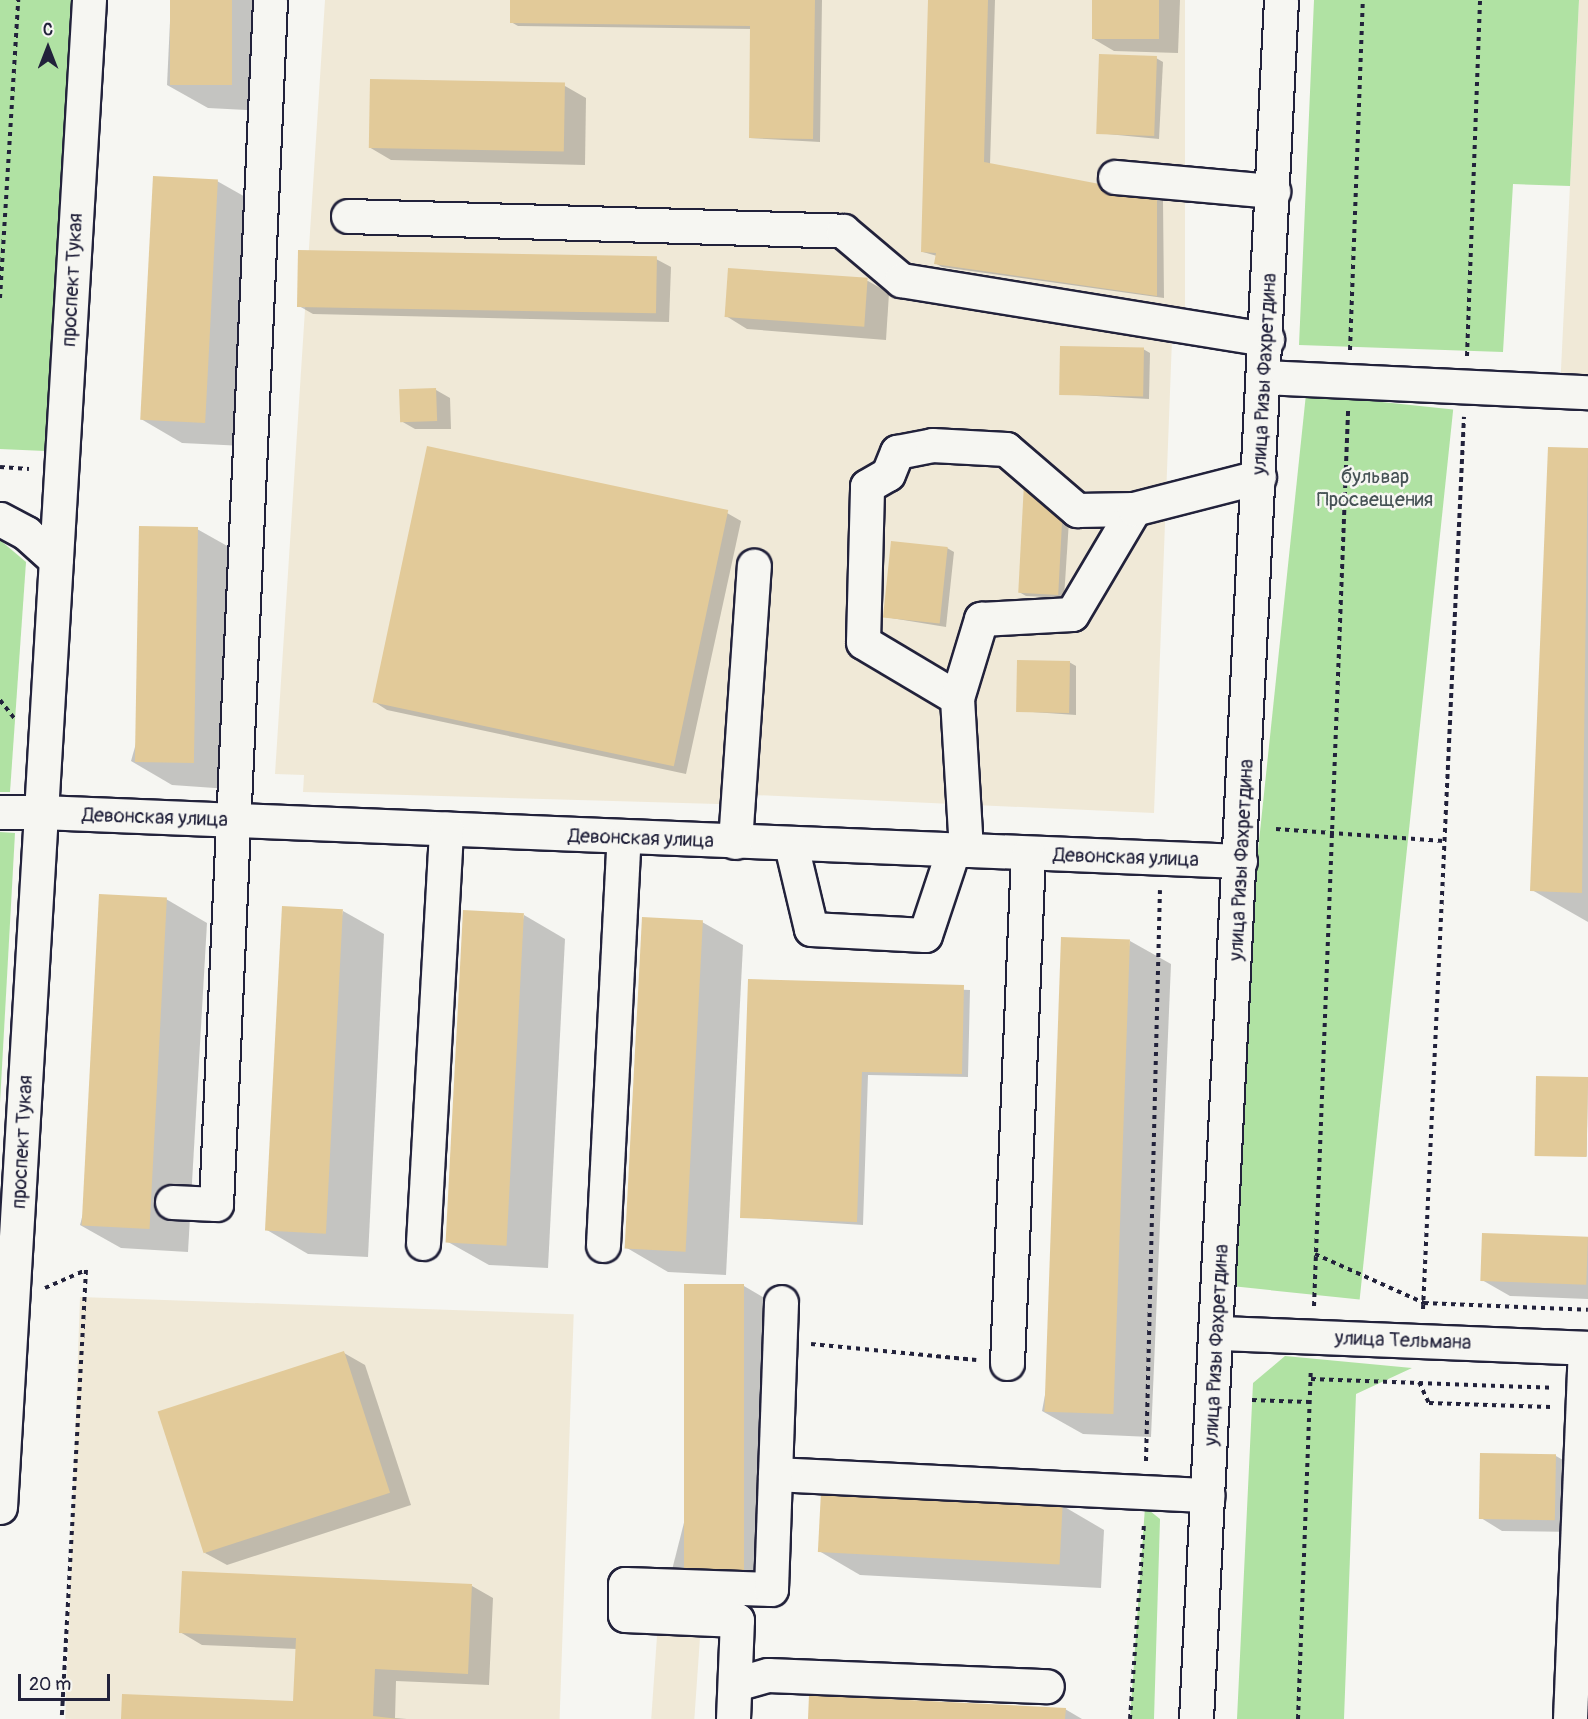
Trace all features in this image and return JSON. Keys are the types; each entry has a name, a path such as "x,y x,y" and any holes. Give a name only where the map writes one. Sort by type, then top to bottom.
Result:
{"main road":[{"name":"проспект Тукая","path":"0,1507 89,0"},
{"path":"172,1202 216,1204 231,820 270,0"},
{"name":"улица Ризы Фахретдина","path":"1196,1719 1207,1495 1219,1333 1281,0"},
{"path":"1115,177 1273,191"},
{"path":"348,216 843,231 901,280 1267,339"},
{"path":"1264,377 1588,392"},
{"path":"957,698 863,642 867,486 888,474 897,452 932,445 1006,449 1077,510 1134,509 1259,477"},
{"path":"790,845 811,929 925,935 960,851 957,698 981,619 1072,614 1134,509"},
{"path":"0,519 26,533 56,560"},
{"path":"735,842 754,566"},
{"path":"0,812 41,812"},
{"name":"Девонская улица","path":"41,812 790,845 1240,861"},
{"path":"423,1243 446,830"},
{"path":"603,1245 624,837"},
{"path":"1007,1363 1028,854"},
{"path":"734,1719 737,1620 625,1615 625,1584 771,1589 782,1302"},
{"name":"улица Тельмана","path":"1219,1333 1586,1348"},
{"path":"1570,1719 1582,1572 1583,1399 1586,1348"},
{"path":"775,1474 1146,1495 1207,1495"},
{"path":"736,1684 768,1675 1047,1686"}],"path":[{"path":"0,298 18,0"},
{"path":"1314,1298 1363,0"},
{"path":"1423,1310 1466,386 1480,0"},
{"path":"0,467 36,469"},
{"path":"0,700 14,718"},
{"path":"1275,829 1444,841"},
{"path":"1130,1719 1146,1495 1160,883"},
{"path":"1315,1254 1424,1303 1588,1310"},
{"path":"12,1302 86,1270 62,1719"},
{"path":"780,1341 1007,1363"},
{"path":"1298,1719 1311,1378 1419,1382 1583,1399"},
{"path":"1419,1382 1429,1403 1583,1399"},
{"path":"1252,1400 1310,1402"}],"shaded area":[{"path":"325,0 1185,0 1185,315 1173,313 1154,813 754,795 753,805 303,792 304,775 275,774"},
{"path":"1579,0 1588,0 1588,391 1560,390"},
{"path":"80,1297 574,1314 560,1719 65,1719"},
{"path":"658,1622 701,1625 694,1719 651,1719"}],"green space":[{"path":"0,0 72,0 45,451 0,449"},
{"path":"1314,0 1579,0 1570,186 1513,184 1503,352 1299,345"},
{"name":"бульвар Просвещения","path":"1306,394 1453,409 1360,1300 1212,1284"},
{"path":"0,540 26,562 10,792 0,792"},
{"path":"0,832 15,833 0,1103"},
{"path":"1285,1356 1412,1368 1356,1394 1344,1719 1237,1719 1253,1383"},
{"path":"1145,1507 1160,1519 1154,1719 1130,1719"}],"building":[{"path":"170,0 232,0 232,85 170,85"},
{"path":"510,0 815,0 813,139 749,138 750,26 510,23"},
{"path":"928,0 988,0 984,162 1157,195 1157,296 934,264 936,253 921,252"},
{"path":"1092,0 1159,0 1159,39 1092,39"},
{"path":"1099,54 1157,56 1154,136 1096,134"},
{"path":"370,79 565,82 564,151 369,148"},
{"path":"153,176 218,179 205,423 140,420"},
{"path":"298,250 657,256 656,313 297,307"},
{"path":"728,268 868,278 864,327 725,317"},
{"path":"1060,346 1144,347 1143,396 1059,395"},
{"path":"436,388 437,421 400,422 399,389"},
{"path":"427,446 728,510 674,766 373,702"},
{"path":"1548,447 1588,448 1582,893 1530,891"},
{"path":"1024,483 1064,485 1058,595 1018,593"},
{"path":"139,526 198,527 194,763 135,762"},
{"path":"891,541 948,547 940,624 883,618"},
{"path":"1017,660 1070,661 1069,713 1016,712"},
{"path":"99,894 167,898 150,1229 82,1226"},
{"path":"282,906 343,909 326,1234 265,1231"},
{"path":"463,910 524,913 506,1246 446,1243"},
{"path":"642,917 703,920 686,1252 625,1249"},
{"path":"1061,937 1130,939 1113,1414 1044,1412"},
{"path":"748,979 964,985 962,1074 862,1072 857,1222 740,1218"},
{"path":"1536,1076 1588,1077 1587,1157 1535,1156"},
{"path":"1482,1233 1588,1237 1586,1285 1480,1281"},
{"path":"684,1284 744,1284 744,1570 684,1570"},
{"path":"344,1351 390,1493 204,1553 158,1412"},
{"path":"1480,1453 1556,1454 1555,1520 1479,1519"},
{"path":"821,1492 1063,1505 1060,1565 818,1552"},
{"path":"182,1571 472,1584 468,1674 375,1669 373,1716 399,1719 121,1719 122,1694 293,1701 296,1638 179,1633"},
{"path":"809,1695 1066,1708 1065,1719 808,1719"}]}
